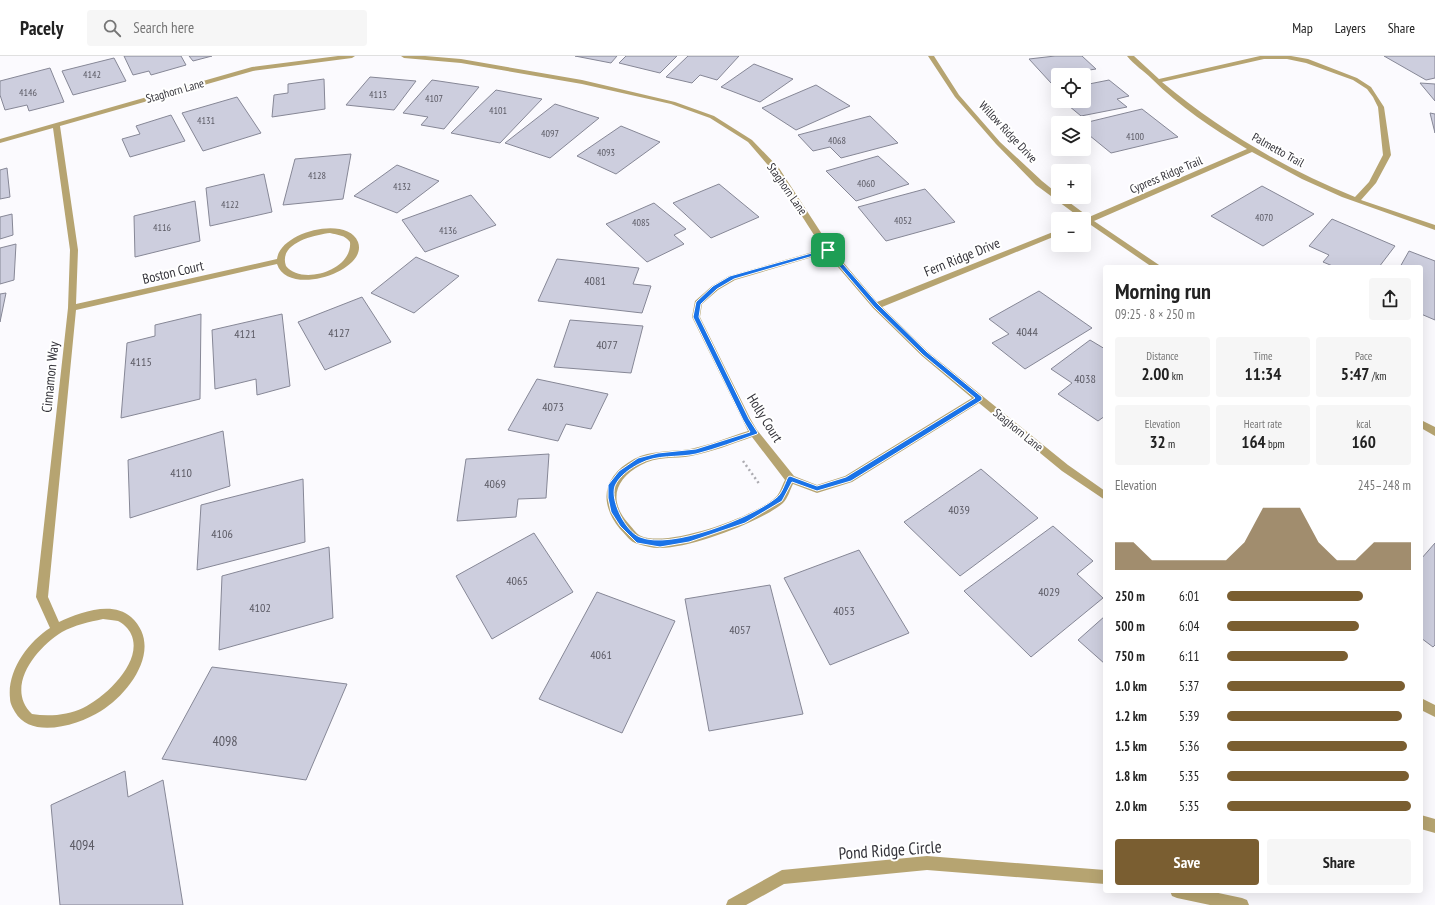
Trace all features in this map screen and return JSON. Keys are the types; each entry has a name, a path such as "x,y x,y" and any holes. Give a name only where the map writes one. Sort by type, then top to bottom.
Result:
{"street":[{"name":"Staghorn Lane","path":"0,141 252,69 352,56"},
{"name":"Staghorn Lane","path":"404,56 461,61 582,82 673,103 712,117 750,141 776,170 828,250 876,306 925,354 1065,468 1103,495"},
{"name":"Willow Ridge Drive","path":"931,56 957,96 998,143 1039,183 1075,212"},
{"name":"Palmetto Trail","path":"1130,56 1157,81 1198,113 1252,149 1302,175 1357,200 1435,228"},
{"path":"1157,81 1264,56 1287,57 1308,61 1355,80 1369,88 1381,107 1387,155 1372,183 1357,200"},
{"name":"Cinnamon Way","path":"56,125 74,250 72,308 42,597 56,629"},
{"name":"Cypress Ridge Trail","path":"1091,219 1252,149"},
{"name":"Willow Ridge Drive","path":"1091,224 1155,265"},
{"path":"330,231 343,233 351,239 355,246 353,255 345,264 334,272 319,276 304,277 291,275 282,269 279,261 282,252 290,244 302,236 316,232 330,231"},
{"name":"Fern Ridge Drive","path":"876,306 1051,235"},
{"name":"Holly Court","path":"790,479 754,433 746,420 696,317 698,303 715,288 732,278 828,250"},
{"name":"Boston Court","path":"72,308 279,261"},
{"path":"754,433 696,452 658,455 638,461 621,472 612,485 611,498 615,512 622,524 637,540 660,544 689,539 743,521 780,499 790,479 817,489 848,479 979,398"},
{"path":"1423,425 1435,432"},
{"path":"103,614 123,617 136,628 140,645 135,665 122,686 100,705 75,718 50,723 29,719 16,706 13,688 20,667 35,646 56,629 80,618 103,614"},
{"path":"1423,705 1435,711"},
{"path":"1423,823 1435,826"},
{"name":"Pond Ridge Circle","path":"733,905 782,877 927,863 1103,877"},
{"path":"1186,893 1242,905"}],"path":[{"path":"743,460 762,489"}],"building":[{"path":"124,56 181,56 186,65 151,75 149,71 133,75"},
{"path":"189,56 212,56 193,61"},
{"path":"575,56 617,56 611,63"},
{"path":"626,56 677,56 660,73 619,63"},
{"path":"688,56 739,56 717,80 700,75 692,83 666,77"},
{"path":"1055,56 1082,56 1096,69 1051,68 1051,83 1029,59"},
{"path":"1384,56 1435,56 1435,78 1426,80"},
{"path":"114,58 126,81 73,95 62,71"},
{"path":"754,64 793,79 760,102 721,87"},
{"path":"50,68 64,102 29,111 27,105 5,110 0,95 0,81"},
{"path":"370,77 416,81 394,110 346,105"},
{"path":"324,79 325,109 272,117 274,95 288,93 288,84"},
{"path":"432,80 479,87 444,129 421,125 428,117 403,113"},
{"path":"1109,80 1129,96 1117,99 1127,107 1081,116 1071,108 1091,108 1091,84"},
{"path":"1420,83 1435,84 1435,101"},
{"path":"816,85 850,106 796,130 762,108"},
{"path":"496,90 542,99 500,143 451,133"},
{"path":"237,97 261,133 203,151 182,113"},
{"path":"555,104 599,118 550,158 505,143"},
{"path":"1142,109 1178,137 1111,153 1091,137 1091,121"},
{"path":"1430,113 1435,114 1435,133"},
{"path":"171,115 185,141 130,157 122,139 140,134 136,126"},
{"path":"870,116 898,143 841,158 830,147 813,151 798,135"},
{"path":"621,126 660,142 616,174 577,156"},
{"path":"351,154 343,199 283,205 295,159"},
{"path":"878,156 909,184 856,201 826,171"},
{"path":"397,165 439,181 397,213 354,196"},
{"path":"7,168 10,197 0,199 0,170"},
{"path":"264,174 272,212 210,226 206,188"},
{"path":"719,184 759,217 711,238 673,203"},
{"path":"1262,186 1314,214 1263,246 1211,216"},
{"path":"925,189 955,222 886,241 858,207"},
{"path":"471,195 496,225 425,252 402,220"},
{"path":"195,201 200,241 135,257 134,216"},
{"path":"654,203 686,229 674,235 684,244 647,262 606,224"},
{"path":"12,214 13,235 0,239 0,217"},
{"path":"1332,219 1395,246 1381,265 1330,265 1323,262 1329,255 1309,246"},
{"path":"16,244 14,280 0,284 0,248"},
{"path":"1409,251 1435,261 1435,320 1423,315 1423,265 1401,265"},
{"path":"416,257 459,276 414,313 371,293"},
{"path":"557,259 639,268 633,284 651,286 642,313 538,301"},
{"path":"1039,291 1092,328 1025,369 992,343 1009,334 989,319"},
{"path":"6,293 0,322 0,294"},
{"path":"362,297 391,342 325,370 298,322"},
{"path":"201,314 200,399 121,418 127,343 155,336 155,325"},
{"path":"282,314 290,386 257,395 256,379 215,389 212,330"},
{"path":"570,320 643,326 631,373 554,367"},
{"path":"1090,340 1103,348 1103,417 1098,421 1058,394 1072,383 1051,369"},
{"path":"537,379 608,394 591,429 566,424 558,441 508,430"},
{"path":"223,431 230,486 130,518 128,460"},
{"path":"549,454 546,498 518,499 516,517 457,521 466,459"},
{"path":"981,469 1038,518 960,576 904,522"},
{"path":"303,479 305,542 197,570 201,505"},
{"path":"1053,526 1093,561 1077,574 1103,598 1031,657 964,591"},
{"path":"534,533 573,592 492,639 456,576"},
{"path":"1435,543 1435,645 1433,647 1423,640 1423,557"},
{"path":"329,547 333,618 219,650 222,576"},
{"path":"859,550 909,633 830,665 784,578"},
{"path":"770,585 803,714 709,731 685,599"},
{"path":"597,592 675,621 622,733 539,699"},
{"path":"1103,618 1103,662 1078,640"},
{"path":"212,667 347,684 306,780 162,759"},
{"path":"125,771 128,797 163,780 183,905 60,905 51,805"}],"route":[{"path":"828,250 876,306 925,354 979,398 848,479 817,489 790,479 780,499 743,521 689,539 660,544 637,540 622,524 615,512 611,498 612,485 621,472 638,461 658,455 696,452 754,433 746,420 696,317 698,303 715,288 732,278 828,250"}]}
